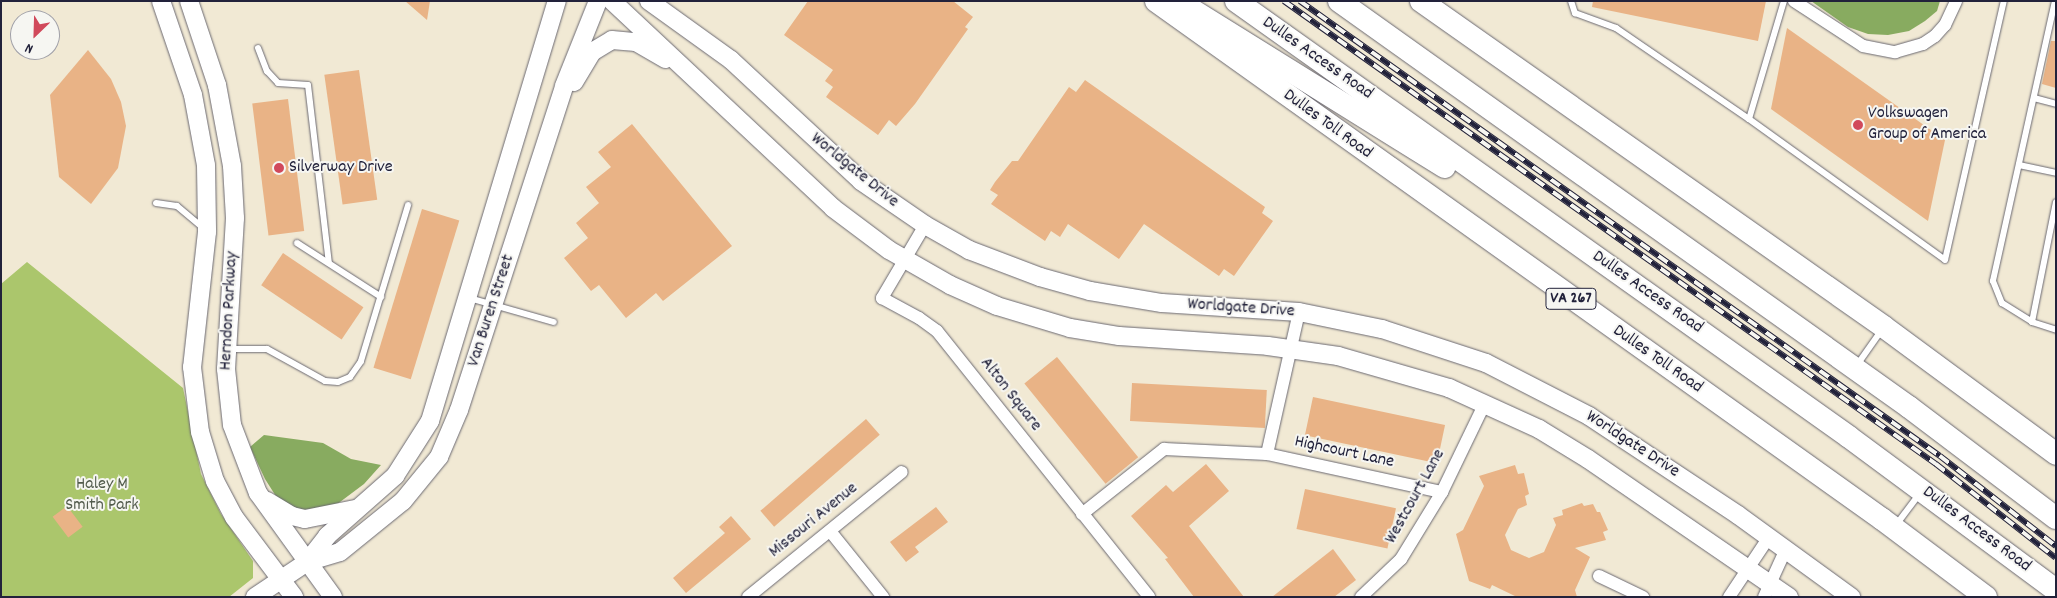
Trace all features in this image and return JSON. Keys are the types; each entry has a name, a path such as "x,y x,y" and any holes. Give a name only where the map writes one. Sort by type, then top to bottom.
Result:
{"highway":[{"name":"Dulles Toll Road","path":"1156,1 1894,528 1986,597"},
{"path":"1178,1 1234,33 1508,209 1590,253"},
{"name":"Dulles Access Road","path":"1236,1 1922,490 2056,590"},
{"path":"1339,1 1854,368 2056,518"},
{"path":"1421,1 1884,327 2056,454"}],"main road":[{"name":"Herndon Parkway","path":"161,1 187,72 198,118 207,182 207,232 193,347 193,388 200,432 223,498 294,597"},
{"name":"Herndon Parkway","path":"189,1 217,85 232,166 235,226 226,349 226,388 232,425 243,459 260,497 334,597"},
{"name":"Van Buren Street","path":"307,562 327,536 395,476 423,436 441,390 557,1"},
{"name":"Van Buren Street","path":"255,597 307,562 340,552 403,501 432,468 452,428 494,305 554,117 598,1"},
{"name":"Worldgate Drive","path":"612,1 833,208 905,260 973,296 1070,328 1119,336 1293,349 1392,370 1485,403 1538,429 1588,459 1748,567 1768,591 1789,597"},
{"name":"Worldgate Drive","path":"649,1 694,31 750,76 841,165 925,225 992,260 1074,287 1162,303 1300,312 1411,337 1486,363 1540,388 1589,416 1769,537 1851,597"},
{"path":"664,1 694,31"},
{"path":"554,117 592,52 612,40 636,42 692,75"},
{"path":"260,497 285,513 306,520 322,518 362,507"}],"street":[{"path":"1794,1 1862,46 1895,52 1923,44 1935,36 1945,26 1956,1"},
{"name":"Alton Square","path":"925,225 882,298 919,318 938,331 1149,597"},
{"name":"Highcourt Lane","path":"1267,454 1293,349 1300,312"},
{"name":"Westcourt Lane","path":"1361,597 1401,559 1442,492 1485,403"},
{"name":"Highcourt Lane","path":"1082,514 1164,449 1267,454 1442,492"},
{"name":"Missouri Avenue","path":"748,597 902,472"},
{"path":"830,531 883,597"},
{"path":"1729,597 1769,537"},
{"path":"1768,591 1786,549"},
{"path":"1599,576 1643,597"}],"lane":[{"path":"1572,1 1576,13 1616,28 1749,119 1945,260 2004,1"},
{"path":"1749,119 1784,1"},
{"path":"2055,1 1993,281 2002,303 2032,322 2056,330"},
{"path":"258,48 267,71 278,83 288,86 308,85 329,263"},
{"path":"2034,98 2056,104"},
{"path":"2019,165 2056,173"},
{"path":"2032,322 2056,202"},
{"path":"156,203 177,206 207,232"},
{"path":"226,349 263,348 319,379 331,382 350,377 361,362 408,205"},
{"path":"297,243 381,297"},
{"path":"468,298 554,322"},
{"path":"1854,368 1884,327"},
{"path":"1894,528 1922,490"}],"green space":[{"path":"1811,1 1940,1 1937,11 1925,21 1909,31 1888,35 1868,34 1848,27"},
{"name":"Haley M Smith Park","path":"27,262 183,388 201,474 221,514 253,561 253,578 229,597 1,597 1,284"},
{"path":"264,435 323,443 351,459 381,465 364,484 312,523 279,501 265,479 250,447"}],"building":[{"path":"405,1 430,1 427,20"},
{"path":"808,1 953,1 973,17 965,27 968,29 915,104 896,126 889,120 878,135 826,97 833,87 825,81 833,70 784,35"},
{"path":"1593,1 1766,1 1758,41 1592,7"},
{"name":"Volkswagen Group of America","path":"1787,28 1945,140 1928,221 1771,109"},
{"path":"2051,41 2056,41 2056,88 2042,84"},
{"path":"88,50 111,79 121,102 126,126 118,168 91,204 59,177 50,95"},
{"path":"359,70 377,200 343,205 324,75"},
{"path":"1085,80 1265,207 1262,213 1273,221 1234,276 1224,269 1219,276 1144,224 1119,259 1068,224 1060,237 1051,231 1045,241 991,204 998,195 990,190 995,182 1012,161 1018,161 1069,87 1076,92"},
{"name":"Silverway Drive","path":"288,99 304,231 268,235 252,103"},
{"path":"632,124 732,246 663,301 656,293 626,318 599,285 591,291 564,258 588,238 576,223 599,203 586,187 611,167 598,152"},
{"path":"422,209 459,220 411,379 373,368"},
{"path":"283,253 363,307 342,340 261,285"},
{"path":"1057,357 1138,457 1106,484 1024,383"},
{"path":"1132,383 1267,390 1265,428 1130,421"},
{"path":"1313,397 1445,425 1437,463 1305,435"},
{"path":"866,419 880,435 774,527 760,511"},
{"path":"1206,464 1229,491 1189,526 1244,597 1194,597 1165,559 1168,558 1131,516 1166,485 1173,492"},
{"path":"1515,465 1518,474 1524,473 1529,494 1525,496 1527,505 1518,509 1505,535 1511,550 1529,558 1544,552 1556,525 1553,518 1563,515 1562,510 1582,503 1584,506 1593,504 1597,512 1600,512 1608,530 1603,532 1606,540 1575,548 1590,557 1575,590 1577,597 1517,597 1492,585 1490,589 1469,581 1456,534 1463,530 1484,486 1479,476"},
{"path":"1305,489 1396,508 1387,548 1296,529"},
{"path":"67,506 83,527 68,538 53,517"},
{"path":"936,507 948,522 915,547 919,552 906,562 890,542"},
{"path":"731,516 751,539 686,593 673,578 725,533 719,527"},
{"path":"1333,549 1356,580 1334,597 1272,597"}],"railway":[{"path":"1284,1 1936,464 2056,558"},
{"path":"1300,1 1940,456 2056,546"}],"place":[{"name":"Volkswagen Group of America","path":"1858,125"},
{"name":"Silverway Drive","path":"279,168"}]}
